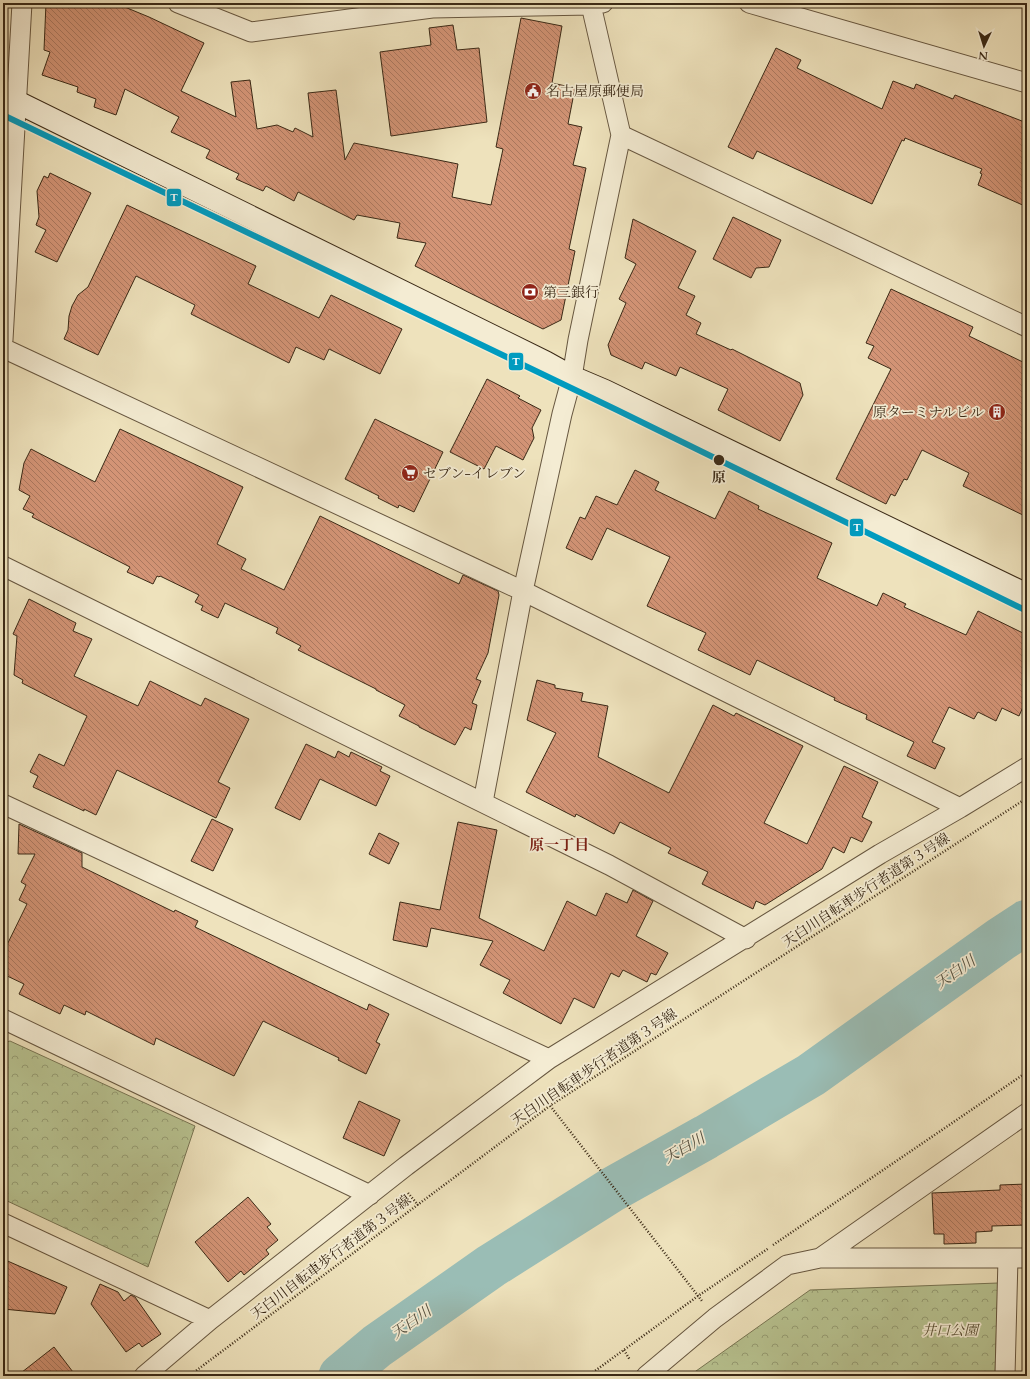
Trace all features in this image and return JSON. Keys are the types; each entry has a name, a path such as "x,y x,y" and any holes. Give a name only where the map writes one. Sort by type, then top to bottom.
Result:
{"street":[{"path":"3,340 10,99 22,3"},
{"path":"178,3 251,32 432,8 597,4 621,135 578,340 572,377 562,414 523,591 483,802"},
{"path":"749,3 1027,83"},
{"path":"10,99 545,362 572,377 620,398 1027,595"},
{"path":"621,135 1027,327"},
{"path":"3,348 523,591 960,808"},
{"path":"3,566 609,865 746,939"},
{"path":"144,1376 210,1320 412,1162 549,1059 746,939 880,854 1027,767"},
{"path":"3,804 549,1059"},
{"path":"3,1019 370,1195"},
{"path":"820,1258 1027,1113"},
{"path":"3,1223 210,1320"},
{"path":"646,1376 716,1318 788,1265 820,1258 1027,1258"},
{"path":"1005,1376 1008,1258"}],"path":[{"name":"天白川自転車歩行者道第３号線","path":"189,1376 551,1105 1027,798"},
{"path":"588,1376 698,1296 1027,1072"},
{"path":"551,1105 698,1296"}],"green space":[{"path":"10,1041 195,1126 148,1267 3,1199 3,1043"},
{"name":"井口公園","path":"998,1283 995,1376 689,1376 810,1290"}],"building":[{"path":"46,3 115,3 204,43 181,91 236,117 231,82 250,80 257,129 277,125 293,132 295,128 313,137 308,93 336,90 345,160 354,143 458,164 452,197 491,205 503,149 496,147 521,18 562,26 552,83 575,88 568,124 582,127 573,165 586,168 569,249 575,251 561,320 543,329 415,266 426,243 397,238 400,223 357,215 354,220 298,192 294,201 266,186 263,191 236,179 239,174 206,158 210,150 171,132 179,117 125,89 116,115 94,107 96,99 77,92 78,87 42,75 50,52 44,50"},
{"path":"453,25 457,50 479,48 487,122 391,136 380,52 431,45 429,28"},
{"path":"776,48 801,60 797,68 882,109 893,81 914,89 916,84 953,99 955,95 1027,123 1027,207 978,185 982,174 980,173 982,169 905,138 904,141 902,140 872,204 757,151 753,159 728,147"},
{"path":"50,173 91,193 57,262 35,252 46,230 36,225 39,217 37,191 44,176 48,178"},
{"path":"127,205 256,266 248,284 319,318 331,295 402,329 380,374 329,349 324,360 296,347 289,363 191,314 195,305 136,276 98,355 64,339 68,330 69,316 72,306 78,295 88,287"},
{"path":"733,217 781,240 769,267 756,268 751,278 713,259"},
{"path":"633,219 696,251 678,288 695,296 686,315 701,323 696,334 731,350 732,349 800,383 803,395 780,441 718,410 728,389 680,367 676,376 645,362 642,369 611,355 608,345 626,303 619,299 636,264 625,258"},
{"path":"891,289 973,327 969,336 1027,364 1027,517 963,486 969,473 922,450 907,480 904,479 895,496 891,494 886,504 836,479 891,369 868,358 874,346 866,343"},
{"path":"487,379 520,396 518,398 541,410 532,428 534,438 523,460 496,446 484,469 450,452"},
{"path":"375,419 443,452 414,512 399,505 398,508 378,498 379,496 345,479"},
{"path":"120,429 243,487 217,544 246,559 241,569 284,590 320,516 459,584 463,575 498,591 499,595 488,653 476,679 481,681 472,703 477,705 471,730 465,727 455,745 399,716 405,705 298,650 301,646 276,633 278,628 225,603 218,618 201,610 203,606 195,602 199,595 160,576 157,576 153,584 127,572 130,567 32,517 34,514 23,509 30,496 19,490 24,463 31,449 95,482"},
{"path":"635,470 659,482 655,490 715,519 729,491 759,506 758,509 832,543 817,578 877,606 883,593 906,604 904,607 966,635 978,611 1027,635 1027,698 1019,716 1002,708 996,721 978,712 974,719 949,707 932,742 945,748 935,769 907,756 914,742 866,719 867,715 834,700 835,698 757,660 750,675 698,650 706,633 647,606 670,557 607,528 592,560 566,548 580,517 585,519 596,496 617,505"},
{"path":"29,599 76,623 73,631 92,639 74,676 138,706 150,681 201,706 205,698 249,719 218,782 230,788 216,818 117,770 96,815 84,809 84,811 33,787 38,776 30,772 39,754 64,766 87,716 22,683 23,680 14,675 17,636 13,634"},
{"path":"537,680 555,685 555,688 583,693 581,701 608,706 598,757 669,793 713,705 734,716 736,713 803,746 764,823 807,844 844,766 878,782 862,817 872,822 862,842 851,837 844,853 833,847 822,869 765,905 756,901 753,909 702,884 708,872 668,853 671,848 620,822 614,834 576,814 575,817 526,792 556,733 527,720"},
{"path":"306,744 335,758 338,751 349,757 351,752 382,767 380,771 390,776 376,806 320,779 300,820 275,808"},
{"path":"212,819 233,829 213,871 191,861"},
{"path":"458,822 497,830 479,918 544,951 567,901 596,916 606,893 627,903 633,890 653,901 636,936 668,953 656,975 651,973 647,982 623,970 619,977 611,973 594,1008 574,998 561,1024 503,993 510,980 480,965 493,941 431,928 427,947 393,940 400,902 440,910"},
{"path":"19,824 82,853 82,867 174,912 175,910 198,921 195,927 367,1010 369,1004 389,1014 376,1042 380,1044 366,1074 338,1060 339,1058 263,1021 234,1076 156,1038 154,1045 86,1011 85,1015 64,1005 60,1014 19,994 24,984 3,974 3,953 27,904 19,900 26,885 21,882 35,854 18,854"},
{"path":"379,833 399,843 389,864 369,854"},
{"path":"359,1101 400,1120 384,1156 343,1138"},
{"path":"1027,1184 1027,1225 992,1226 992,1231 976,1232 976,1243 944,1244 944,1234 934,1234 932,1193 1000,1190 1000,1185"},
{"path":"248,1197 271,1224 267,1227 278,1240 266,1250 269,1254 244,1275 241,1271 228,1282 195,1242"},
{"path":"3,1259 67,1287 55,1314 3,1309"},
{"path":"100,1284 118,1292 124,1301 131,1295 135,1297 161,1334 142,1347 139,1343 126,1352 91,1304"},
{"path":"54,1347 76,1376 17,1376"}],"waterway":[{"name":"天白川","path":"341,1376 377,1346 491,1266 613,1189 706,1137 811,1075 1027,922"}],"transit line":[{"name":"T","path":"3,115 617,410 1027,611"}],"place":[{"name":"名古屋原郵便局","path":"533,91"},
{"name":"第三銀行","path":"530,292"},
{"name":"原ターミナルビル","path":"997,412"},
{"name":"原","path":"719,460"},
{"name":"セブン-イレブン","path":"410,473"}],"district":[{"name":"原一丁目","path":"559,845"}]}
